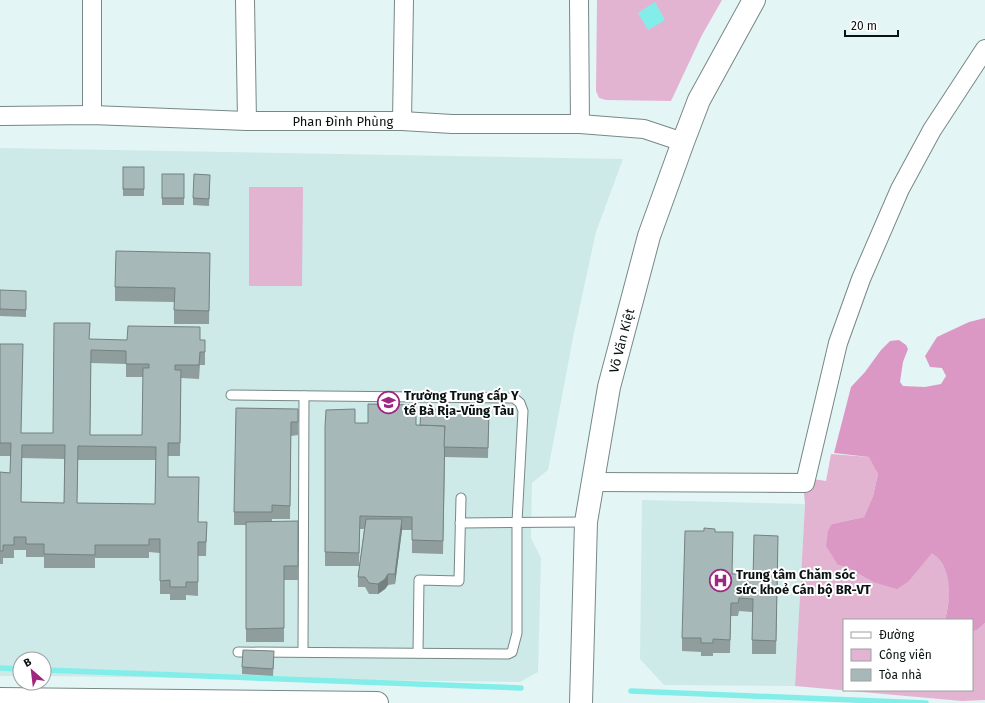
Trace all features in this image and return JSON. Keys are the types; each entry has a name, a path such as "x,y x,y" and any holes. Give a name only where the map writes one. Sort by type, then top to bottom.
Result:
{"street":[{"path":"92,0 92,115"},
{"path":"245,0 247,121"},
{"path":"402,121 404,0"},
{"path":"579,0 580,124"},
{"name":"Võ Văn Kiệt","path":"581,703 586,522 609,387 650,236 683,142 699,100 754,0"},
{"path":"592,482 805,483 838,343 861,279 900,189 928,137 985,49"},
{"name":"Phan Đình Phùng","path":"0,116 92,115 247,121 402,121 452,124 580,124 644,129 683,142"},
{"path":"0,699 377,703"}],"lane":[{"path":"231,395 514,398 520,403 523,411 517,522 517,633 512,652 508,654 303,651 238,652"},
{"path":"303,651 304,396"},
{"path":"418,653 419,580 459,581 460,498"},
{"path":"460,523 586,522"}],"shaded area":[{"name":"Trường Trung cấp Y tế Bà Rịa-Vũng Tàu","path":"0,148 623,159 596,232 574,333 548,470 532,483 531,538 541,558 538,672 520,682 52,676 52,651 12,651 12,676 0,676"},
{"path":"985,318 985,623 973,632 973,619 945,619 949,584 944,566 932,553 909,581 897,589 873,582 848,568 838,565 826,546 828,531 832,524 864,517 873,496 878,474 869,457 834,453 851,387 890,341 899,340 906,345 908,349 903,362 900,382 903,386 925,387 941,384 946,376 942,368 930,367 925,356 937,337 969,322"},
{"name":"Trung tâm Chăm sóc sức khoẻ Cán bộ BR-VT","path":"642,500 805,504 795,686 664,685 640,659"}],"green space":[{"path":"597,0 722,0 702,35 671,101 606,100 599,98 596,91"},
{"path":"249,187 303,187 302,286 249,286"},
{"path":"831,454 870,457 878,474 873,496 864,517 832,524 838,565 848,568 873,582 909,581 932,552 945,568 950,583 945,619 843,619 843,690 795,686 805,504 804,493 768,493 774,473 826,481"},
{"path":"985,623 985,700 962,701 851,691 973,691 973,632"}],"water":[{"path":"655,2 665,20 648,30 638,13"}],"building":[{"path":"123,167 144,167 144,189 123,189"},
{"path":"162,174 184,174 184,198 162,198"},
{"path":"194,174 210,175 209,199 193,198"},
{"path":"116,251 210,253 209,311 174,310 175,288 115,287"},
{"path":"0,290 26,291 26,310 0,309"},
{"path":"54,323 90,323 89,339 127,340 128,326 200,327 200,340 205,340 205,352 200,352 199,365 175,365 175,370 181,370 180,443 168,443 168,477 199,477 198,522 207,522 206,542 198,542 198,582 186,582 186,587 170,587 170,580 160,581 160,539 149,539 149,545 95,545 95,555 44,554 44,544 26,544 26,537 14,537 14,545 3,545 3,551 0,551 0,472 10,473 11,443 0,443 0,344 23,344 21,433 53,433","holes":["91,350 126,351 126,364 149,364 149,368 143,368 142,435 90,435","22,445 65,445 64,503 21,502","78,446 156,447 155,504 77,503"]},
{"path":"368,404 416,405 416,425 445,426 443,541 412,540 412,517 360,516 359,553 325,552 326,410 355,409 355,423 368,423"},
{"path":"236,408 298,409 298,422 291,422 290,506 272,505 272,512 234,512"},
{"path":"421,409 489,410 488,448 444,447 445,426 420,425"},
{"path":"366,519 402,519 395,574 388,574 385,579 378,584 369,583 365,577 358,577"},
{"path":"298,521 298,566 284,566 284,628 246,629 246,522"},
{"path":"704,528 715,529 715,532 733,532 732,574 740,574 740,578 753,579 754,535 778,536 776,641 752,640 753,599 739,598 738,603 731,603 730,640 713,639 713,643 701,643 701,638 682,638 685,531 704,531"},
{"path":"243,650 274,651 273,669 242,667"}],"waterway":[{"path":"0,668 12,669"},
{"path":"52,670 521,688"},
{"path":"631,691 926,703"}],"place":[{"name":"Trường Trung cấp Y tế Bà Rịa-Vũng Tàu","path":"389,402"},
{"name":"Trung tâm Chăm sóc sức khoẻ Cán bộ BR-VT","path":"721,581"}]}
